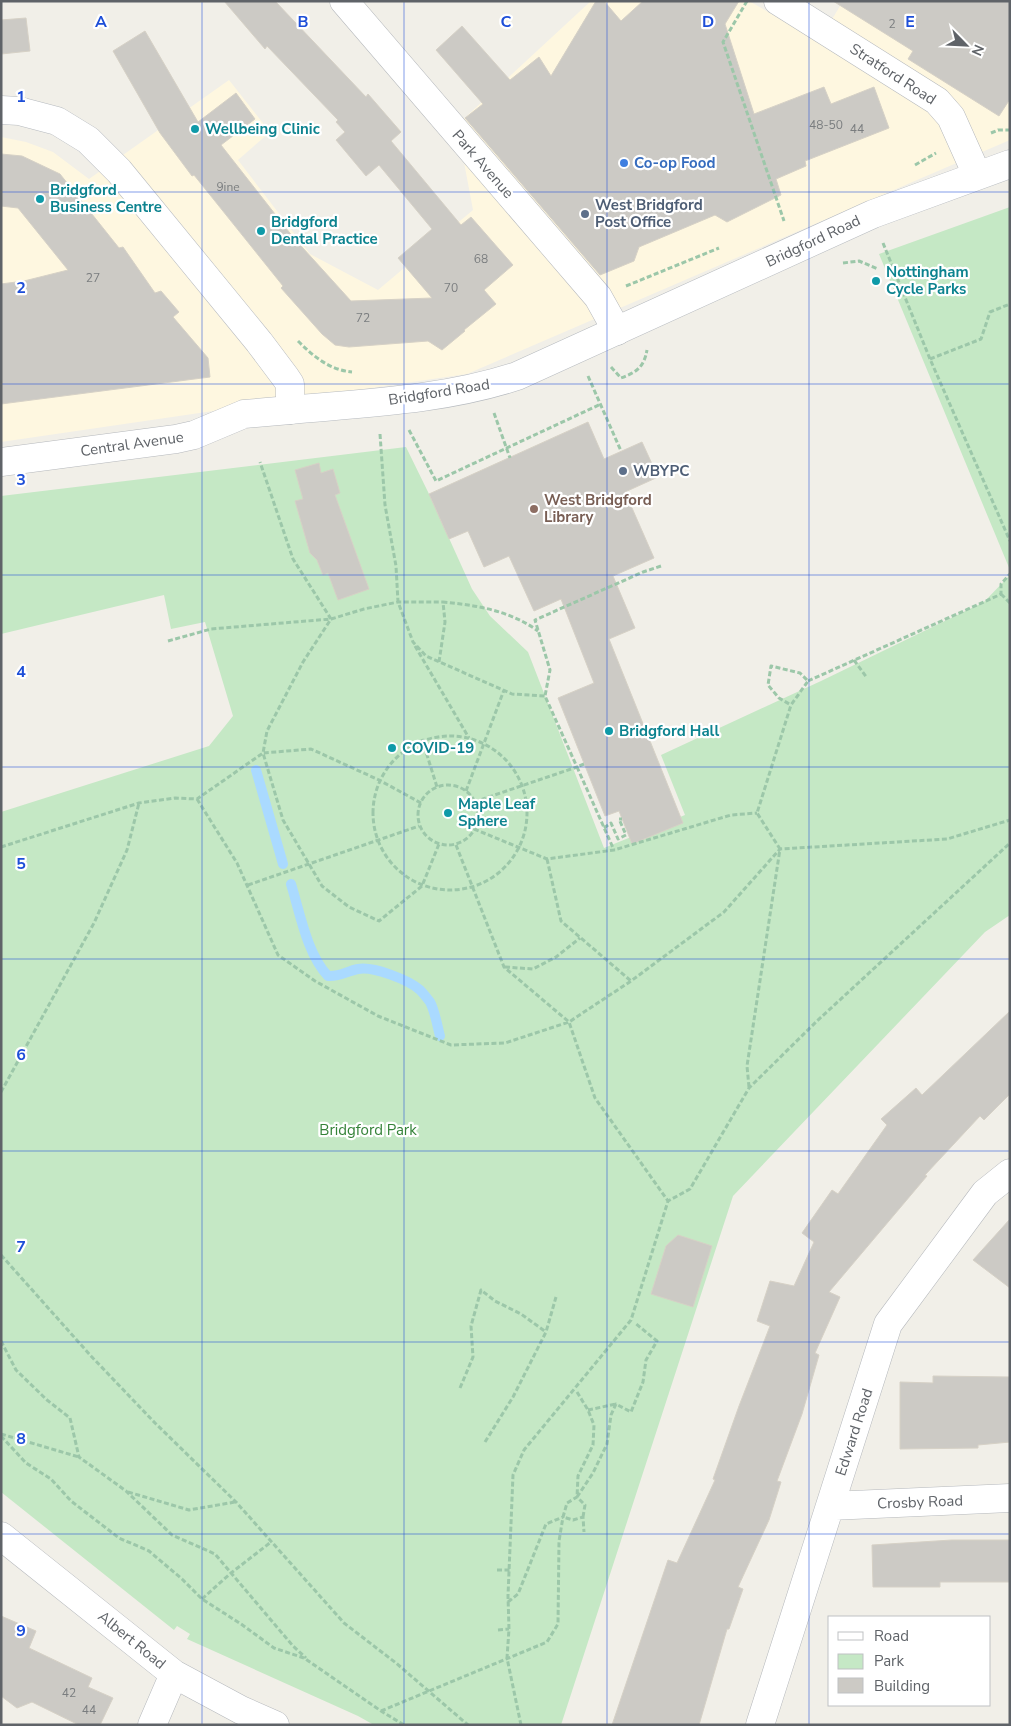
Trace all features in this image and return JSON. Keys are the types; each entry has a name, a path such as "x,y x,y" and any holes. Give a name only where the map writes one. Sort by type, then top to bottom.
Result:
{"street":[{"name":"Park Avenue","path":"344,1 598,297 617,330"},
{"name":"Stratford Road","path":"778,1 937,100 951,117 978,175"},
{"path":"1,110 19,111 57,121 88,140 124,178 259,342 286,378 290,384 290,410"},
{"name":"Bridgford Road","path":"290,410 405,400 485,386 517,376 873,214 1010,164"},
{"name":"Central Avenue","path":"1,462 176,439 194,435 244,414 290,410"},
{"name":"Edward Road","path":"760,1725 888,1324 985,1193 1010,1173"},
{"name":"Crosby Road","path":"830,1506 1010,1498"},
{"name":"Albert Road","path":"1,1536 174,1674 241,1710 275,1725"},
{"path":"152,1725 174,1674"}],"path":[{"path":"747,1 723,42 785,222 776,226"},
{"path":"912,168 936,153 998,130 1010,130"},
{"path":"873,214 886,253 930,359 1010,541"},
{"path":"598,297 722,247"},
{"path":"843,263 859,262 878,269"},
{"path":"930,359 981,339 990,312 1010,304"},
{"path":"338,371 354,373"},
{"path":"588,374 621,451"},
{"path":"408,425 409,431 436,481 601,404"},
{"path":"380,434 385,505 396,566 398,602 413,642 469,738"},
{"path":"502,435 510,458"},
{"path":"260,462 293,559 331,619"},
{"path":"614,850 545,696 550,670 535,620 643,572 661,566"},
{"path":"1010,574 1001,584 1001,594 1010,603"},
{"path":"757,813 791,705 808,681 1001,594"},
{"path":"168,641 211,630 331,619 364,609 398,602 443,602 470,605 524,621 538,631"},
{"path":"439,662 446,622 443,602"},
{"path":"331,619 303,662 267,731 263,753 284,820 322,886 349,907 380,921 422,886 439,844"},
{"path":"413,642 426,656 512,694 545,696"},
{"path":"854,660 867,678"},
{"path":"791,705 778,698 768,685 771,666 800,673 808,681"},
{"path":"466,791 504,690"},
{"path":"453,734 469,738 484,742 508,760 523,785 528,806 527,827 520,847 500,872 472,887 456,891 422,886 403,875 387,860 377,841 372,820 373,799 379,780 396,755 422,739 453,734"},
{"path":"422,739 437,787"},
{"path":"1,847 139,803 176,798 197,799 263,753 310,749 379,780 421,803"},
{"path":"474,802 584,764"},
{"path":"447,785 466,791 478,811 474,830 466,839 456,845 439,844 427,837 420,826 418,814 421,803 428,794 437,787 447,785"},
{"path":"197,799 237,863 278,955 315,981 378,1016 451,1045 505,1043 569,1022 631,981 724,912 780,849 939,840 1010,820"},
{"path":"1,1092 94,923 127,850 139,803"},
{"path":"749,1088 747,1066 780,849 757,813"},
{"path":"474,830 547,858 614,850 731,815 757,813"},
{"path":"604,828 611,823 621,819 626,835 618,839 611,823"},
{"path":"248,885 420,826"},
{"path":"521,1725 507,1658 513,1475 524,1450 631,1320 668,1201 690,1189 749,1088 817,1021 1010,843"},
{"path":"456,845 504,967 569,1022 595,1098 668,1201"},
{"path":"547,858 561,921 631,981"},
{"path":"504,967 533,969 556,957 580,938"},
{"path":"1,1255 91,1356 155,1423 236,1502 344,1623 468,1725"},
{"path":"460,1388 473,1357 470,1326 481,1290 495,1301 521,1314 546,1332"},
{"path":"485,1442 513,1397 546,1332 556,1296"},
{"path":"588,1410 616,1404 630,1412 643,1382 646,1360 657,1341 635,1324"},
{"path":"1,1342 16,1370 47,1400 70,1418 80,1457"},
{"path":"577,1392 588,1410 594,1426 593,1445 578,1476 577,1497 585,1505 583,1516 584,1532"},
{"path":"381,1711 547,1642 558,1624 559,1540 567,1503 577,1497 593,1473 607,1444 611,1414 616,1404"},
{"path":"1,1435 80,1457 126,1491 172,1535 215,1554 293,1646 312,1663"},
{"path":"1,1435 26,1463 51,1479 71,1501 119,1538 149,1551 182,1578 202,1599 274,1648 304,1658 404,1725"},
{"path":"126,1491 189,1510 236,1502"},
{"path":"508,1602 518,1594 546,1524 563,1517 574,1520 583,1516"},
{"path":"202,1599 231,1573 271,1542"},
{"path":"497,1570 510,1570"},
{"path":"498,1630 509,1629"}],"shaded area":[{"path":"591,1 749,1 819,41 843,1 1010,1 1010,140 467,374 1,442 1,137 26,142 53,152 89,179 229,80 270,132 238,160 310,254 378,290 473,210 457,125"}],"green space":[{"path":"1010,207 1010,570 879,254"},
{"name":"Bridgford Park","path":"406,447 472,589 490,616 528,652 604,848 685,815 661,755 821,681 984,602 1010,575 1010,915 985,932 733,1196 561,1725 374,1725 187,1639 190,1634 177,1626 174,1630 1,1492 1,812 209,746 233,716 205,622 171,629 164,595 1,634 1,496"}],"building":[{"path":"224,1 275,1 366,97 368,94 401,132 391,141 461,225 471,217 513,265 484,290 496,304 442,350 428,341 349,347 335,345 322,334 281,288 283,286 194,175 192,176 160,133 113,51 145,31 198,122 236,93 255,119 221,145 293,237 351,301 432,298 398,258 432,229 379,165 366,176 336,140 345,132 336,122 338,120 267,46 265,49"},
{"name":"Co-op Food","path":"596,1 604,1 621,21 643,1 739,1 725,24 754,114 824,87 831,104 874,87 889,128 805,161 806,166 776,179 781,195 727,222 715,215 639,247 634,261 600,275 465,118 483,104 436,50 462,26 510,80 539,57 551,76"},
{"path":"833,1 1010,1 1010,99 999,116 908,59 913,51"},
{"path":"26,18 30,51 1,54 1,20"},
{"path":"1,154 22,156 60,174 119,248 123,247 155,293 161,291 179,312 173,317 208,358 210,377 1,404 1,284 24,281 68,270 18,208 1,206"},
{"path":"588,422 604,459 642,442 658,477 625,492 654,558 613,576 635,628 609,639 683,823 632,844 619,811 605,816 558,698 594,683 561,599 534,611 509,556 484,567 468,531 449,539 429,494"},
{"path":"319,463 321,473 333,469 340,493 335,495 369,589 338,600 328,573 323,575 317,560 310,553 295,501 303,499 295,470"},
{"path":"1010,1011 1010,1094 984,1120 980,1116 925,1175 927,1176 829,1292 840,1297 815,1353 819,1355 802,1414 777,1481 781,1482 769,1520 738,1587 743,1589 729,1629 727,1629 699,1725 612,1725 668,1560 677,1563 715,1480 713,1479 739,1406 770,1326 757,1321 770,1281 794,1286 814,1242 802,1233 832,1190 838,1194 887,1125 881,1119 916,1088 922,1095"},
{"path":"1010,1219 1010,1288 973,1260"},
{"path":"678,1235 712,1246 693,1307 651,1294 666,1246"},
{"path":"933,1376 1010,1377 1010,1442 978,1445 978,1448 900,1449 900,1382 933,1383"},
{"path":"952,1540 1010,1540 1010,1582 940,1582 940,1587 873,1587 872,1545"},
{"path":"1,1616 36,1631 29,1648 92,1678 88,1687 113,1698 100,1725 79,1725 32,1702 17,1708 1,1696"}],"waterway":[{"path":"256,770 283,864"},
{"path":"291,884 309,945 328,976 365,969 381,972 408,982 420,990 430,1002 440,1036"}],"place":[{"name":"Wellbeing Clinic","path":"195,129"},
{"name":"Co-op Food","path":"624,163"},
{"name":"Bridgford Business Centre","path":"40,199"},
{"name":"West Bridgford Post Office","path":"585,214"},
{"name":"Bridgford Dental Practice","path":"261,231"},
{"name":"Nottingham Cycle Parks","path":"876,281"},
{"name":"WBYPC","path":"623,471"},
{"name":"West Bridgford Library","path":"534,509"},
{"name":"Bridgford Hall","path":"609,731"},
{"name":"COVID-19","path":"392,748"},
{"name":"Maple Leaf Sphere","path":"448,813"}]}
